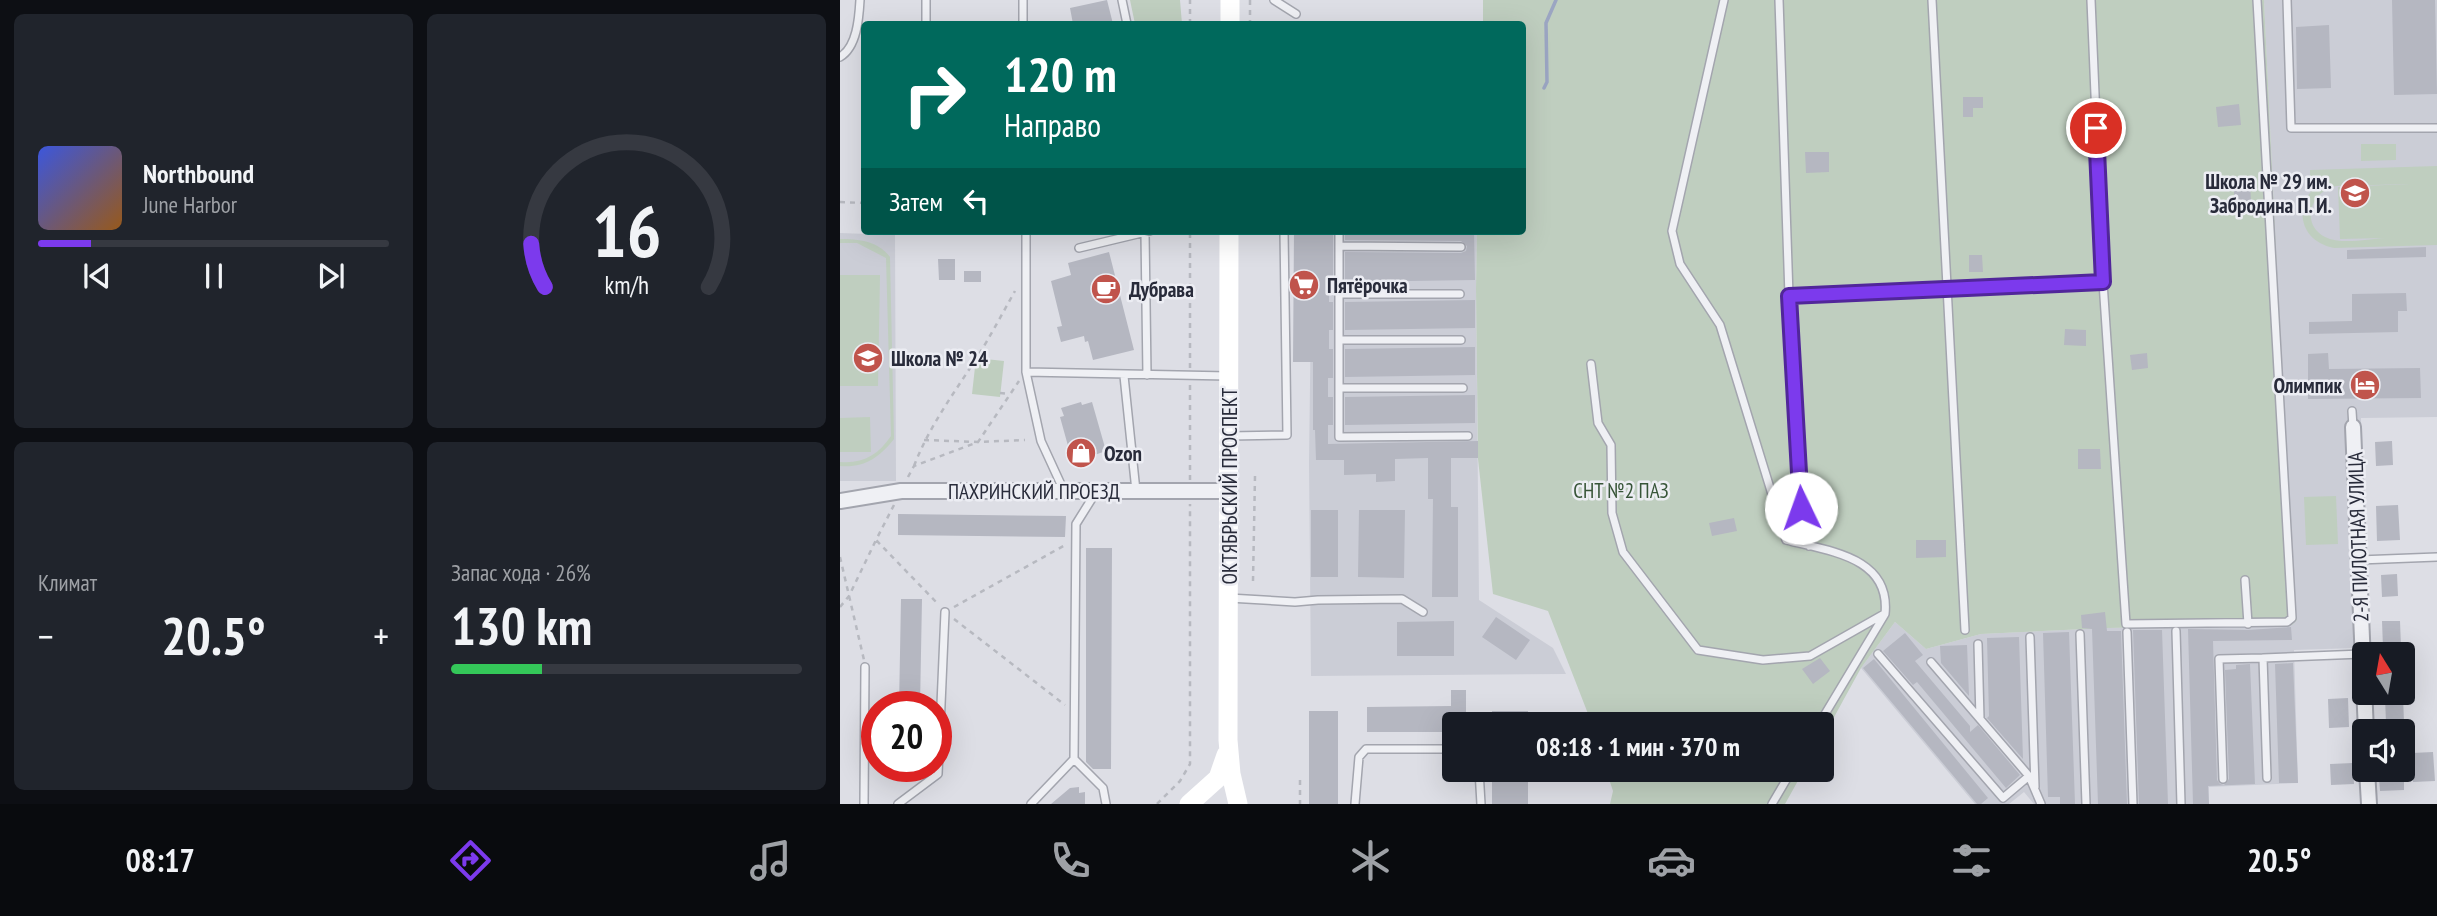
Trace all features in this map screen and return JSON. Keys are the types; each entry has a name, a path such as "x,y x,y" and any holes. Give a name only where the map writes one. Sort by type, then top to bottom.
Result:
{"main road":[{"path":"1230,0 1230,21"},
{"name":"ОКТЯБРЬСКИЙ ПРОСПЕКТ","path":"1229,235 1228,740 1231,774 1238,804"},
{"name":"ОКТЯБРЬСКИЙ ПРОСПЕКТ","path":"1189,804 1218,778 1225,761 1228,740"}],"street":[{"name":"2-Я ПИЛОТНАЯ УЛИЦА","path":"2353,427 2361,642"},
{"name":"ПАХРИНСКИЙ ПРОЕЗД","path":"840,501 901,491 1229,491"},
{"path":"2367,782 2368,804"}],"lane":[{"path":"840,57 845,55 852,43 860,0"},
{"path":"926,0 926,21"},
{"path":"1023,0 1023,21"},
{"path":"1122,0 1126,21"},
{"path":"1274,0 1296,14"},
{"path":"1724,0 1672,231 1680,264 1720,325 1786,540 1858,559 1879,580 1886,602 1885,614 1826,712"},
{"path":"1779,0 1789,296 1802,535 1809,546"},
{"path":"1932,0 1965,630"},
{"path":"2091,0 2103,282 2126,624 2248,624 2287,622 2292,618 2256,0"},
{"path":"2287,0 2291,128 2437,128"},
{"path":"1026,235 1026,372 1041,443 1064,491"},
{"path":"1079,248 1134,235"},
{"path":"1147,235 1147,375"},
{"path":"1229,436 1287,435 1284,235"},
{"path":"1339,235 1339,436 1468,436"},
{"path":"1339,246 1461,247"},
{"path":"1789,296 2103,282"},
{"path":"1339,295 1460,295"},
{"path":"1339,340 1461,341"},
{"path":"1591,364 1598,423 1611,445 1612,513 1623,552 1698,650 1763,660 1810,656 1885,614"},
{"path":"1026,372 1229,376"},
{"path":"1124,376 1136,491"},
{"path":"1339,388 1463,388"},
{"path":"2352,411 2353,427"},
{"path":"1031,804 1074,760 1076,524 1097,491"},
{"path":"2358,561 2437,557"},
{"path":"2245,580 2248,624"},
{"path":"1228,598 1295,602 1402,599 1423,612"},
{"path":"898,804 938,774 945,612"},
{"path":"2176,631 2181,804"},
{"path":"2127,632 2133,804"},
{"path":"2080,634 2086,804"},
{"path":"2031,637 2035,790"},
{"path":"1978,644 1980,719"},
{"path":"1878,654 2003,799 2029,776"},
{"path":"2223,779 2219,659 2352,654"},
{"path":"2263,658 2267,778"},
{"path":"1931,662 2029,776 2041,804"},
{"path":"864,804 865,667"},
{"path":"1355,804 1359,757 1366,749 1442,749"},
{"path":"1074,760 1103,788 1106,804"},
{"path":"1480,782 1481,804"},
{"path":"1772,804 1785,782"}],"path":[{"path":"1190,0 1190,21"},
{"path":"1250,0 1250,21"},
{"path":"840,202 861,203"},
{"path":"1157,804 1180,781 1189,764 1190,235"},
{"path":"840,607 849,596 914,466 924,440 1026,273"},
{"path":"914,466 978,442 1019,381"},
{"path":"1000,393 1009,394"},
{"path":"924,440 1025,440"},
{"path":"1252,581 1255,476"},
{"path":"945,612 1076,539"},
{"path":"876,540 945,612 1074,712"},
{"path":"840,557 865,667"},
{"path":"1300,780 1300,804"}],"shaded area":[{"path":"2264,0 2437,0 2437,417 2361,418 2361,427 2348,428 2356,642 2352,642 2352,648 2294,650 2298,783 2209,787 2209,804 2034,804 2024,792 2009,804 1975,804 1861,668 1895,622 1926,649 1981,634 2107,628 2292,625 2297,620 2293,609"},
{"name":"Школа № 24","path":"840,233 895,235 896,481 840,481"},
{"path":"1312,235 1477,235 1479,600 1553,648 1566,674 1311,676 1309,462"}],"green space":[{"path":"1130,0 1180,0 1182,21 1134,21"},
{"name":"СНТ №2 ПАЗ","path":"1483,0 2264,0 2293,609 2297,620 2292,625 2107,628 1981,634 1926,649 1895,622 1861,668 1834,717 1834,712 1587,712 1548,611 1493,594 1478,459 1477,235 1526,235 1526,21 1483,21"},
{"path":"2361,144 2396,144 2396,160 2361,161"},
{"path":"2437,166 2437,245 2334,248 2321,243 2311,236 2305,227 2304,205 2317,185 2329,178 2310,179 2310,170","holes":["2410,184 2338,187 2340,239 2385,238 2355,241 2331,239 2317,231 2311,216 2315,200 2328,189 2337,186"]},
{"path":"840,239 868,242 880,247 890,257 894,439 883,452 870,460 849,466 840,466 840,462 869,457 891,436 886,258 857,243 840,243"},
{"path":"840,275 880,275 878,386 840,386"},
{"path":"976,358 1004,361 1000,397 972,394"},
{"path":"870,417 871,452 840,452 840,418"},
{"path":"2336,496 2338,544 2306,545 2304,497"},
{"path":"1610,782 1797,782 1785,804 1610,804 1613,791"}],"building":[{"path":"1107,0 1112,21 1072,21 1070,8"},
{"path":"2392,0 2435,0 2437,94 2394,95"},
{"path":"2329,25 2331,88 2297,89 2296,27"},
{"path":"1963,97 1983,97 1983,108 1973,108 1973,117 1963,117"},
{"path":"2239,104 2241,125 2218,127 2216,107"},
{"path":"1805,152 1829,152 1829,172 1806,173"},
{"path":"2234,184 2250,184 2251,201 2234,201"},
{"path":"1294,235 1333,235 1333,282 1329,282 1329,302 1333,302 1333,330 1329,330 1329,349 1333,349 1333,378 1328,378 1328,397 1333,397 1333,425 1328,425 1328,444 1478,441 1478,458 1451,458 1451,507 1458,507 1458,597 1432,597 1433,499 1428,499 1428,458 1395,459 1395,481 1376,482 1376,474 1344,475 1344,460 1316,460 1313,362 1293,362"},
{"path":"1345,235 1474,235 1475,280 1345,282 1345,252 1461,253 1466,251 1467,246 1461,241 1345,240"},
{"path":"2426,247 2426,257 2347,259 2347,250"},
{"path":"1109,252 1134,350 1093,360 1084,336 1061,342 1057,327 1062,326 1051,281 1071,275 1068,263"},
{"path":"1969,255 1982,255 1983,272 1969,272"},
{"path":"938,259 955,259 955,280 939,280"},
{"path":"964,271 981,271 981,282 964,282"},
{"path":"2406,293 2407,311 2398,311 2398,332 2309,334 2309,322 2352,321 2352,294"},
{"path":"1475,300 1475,328 1345,330 1345,302"},
{"path":"2065,329 2086,330 2086,346 2064,345"},
{"path":"1475,347 1475,375 1345,377 1345,349"},
{"path":"2147,353 2148,368 2132,370 2130,355"},
{"path":"2328,353 2329,369 2420,368 2421,398 2308,399 2308,354"},
{"path":"1475,395 1475,423 1345,425 1345,397"},
{"path":"1081,402 1082,405 1092,402 1106,451 1077,461 1074,452 1070,453 1060,417 1064,416 1061,408"},
{"path":"2392,441 2393,465 2376,466 2375,442"},
{"path":"2078,449 2100,449 2101,469 2078,469"},
{"path":"2398,505 2400,540 2377,541 2376,506"},
{"path":"1311,510 1338,510 1338,577 1311,577"},
{"path":"1359,510 1405,510 1404,578 1358,577"},
{"path":"898,514 1066,516 1065,537 898,535"},
{"path":"1734,518 1737,531 1712,536 1709,523"},
{"path":"1916,540 1946,540 1946,557 1916,558"},
{"path":"1086,548 1112,548 1111,769 1093,769 1086,762"},
{"path":"2397,574 2398,596 2382,597 2381,575"},
{"path":"901,599 922,599 920,691 899,691"},
{"path":"2105,612 2107,631 2121,631 2127,804 2098,804 2092,629 2082,628 2081,615"},
{"path":"1496,617 1530,640 1516,660 1482,637"},
{"path":"1454,621 1454,656 1397,656 1397,622"},
{"path":"2382,621 2400,621 2401,642 2383,642"},
{"path":"2291,627 2292,640 2213,641 2217,780 2224,785 2229,779 2225,670 2236,669 2236,665 2250,664 2255,784 2208,786 2209,804 2193,804 2188,629 2248,630"},
{"path":"2133,630 2162,630 2168,804 2139,804"},
{"path":"2069,632 2075,804 2060,804 2060,797 2048,797 2043,633"},
{"path":"1905,633 1923,655 1915,661 1970,726 1970,732 1978,725 2020,775 2006,788 1917,682 1913,685 1883,651"},
{"path":"2019,637 2023,759 1987,718 1987,638"},
{"path":"1967,645 1969,696 1941,663 1940,646"},
{"path":"1820,658 1830,671 1813,684 1802,669"},
{"path":"1874,659 1988,798 1981,804 1977,804 1863,668"},
{"path":"2293,663 2298,783 2279,783 2275,664"},
{"path":"1451,690 1466,690 1466,712 1442,712 1442,732 1367,732 1367,707 1451,706"},
{"path":"2348,698 2349,727 2329,728 2328,699"},
{"path":"2385,705 2403,705 2404,719 2386,719"},
{"path":"1309,711 1338,711 1338,804 1309,804"},
{"path":"1492,711 1528,711 1528,712"},
{"path":"2433,752 2435,781 2415,782 2415,753"},
{"path":"2352,763 2354,784 2331,785 2330,764"},
{"path":"1492,782 1528,782 1528,804 1492,804"},
{"path":"2379,782 2404,782 2404,790 2380,791"},
{"path":"1079,787 1079,793 1085,792 1085,804 1051,804 1070,788"}],"waterway":[{"path":"1544,88 1547,82 1546,23 1556,0"}],"place":[{"name":"Школа № 29 им. Забродина П. И.","path":"2355,193"},
{"name":"Пятёрочка","path":"1304,285"},
{"name":"Дубрава","path":"1106,289"},
{"name":"Школа № 24","path":"868,358"},
{"name":"Олимпик","path":"2365,385"},
{"name":"Ozon","path":"1081,453"}],"route":[{"path":"1801,508 1789,296 2103,282 2096,128"}]}
